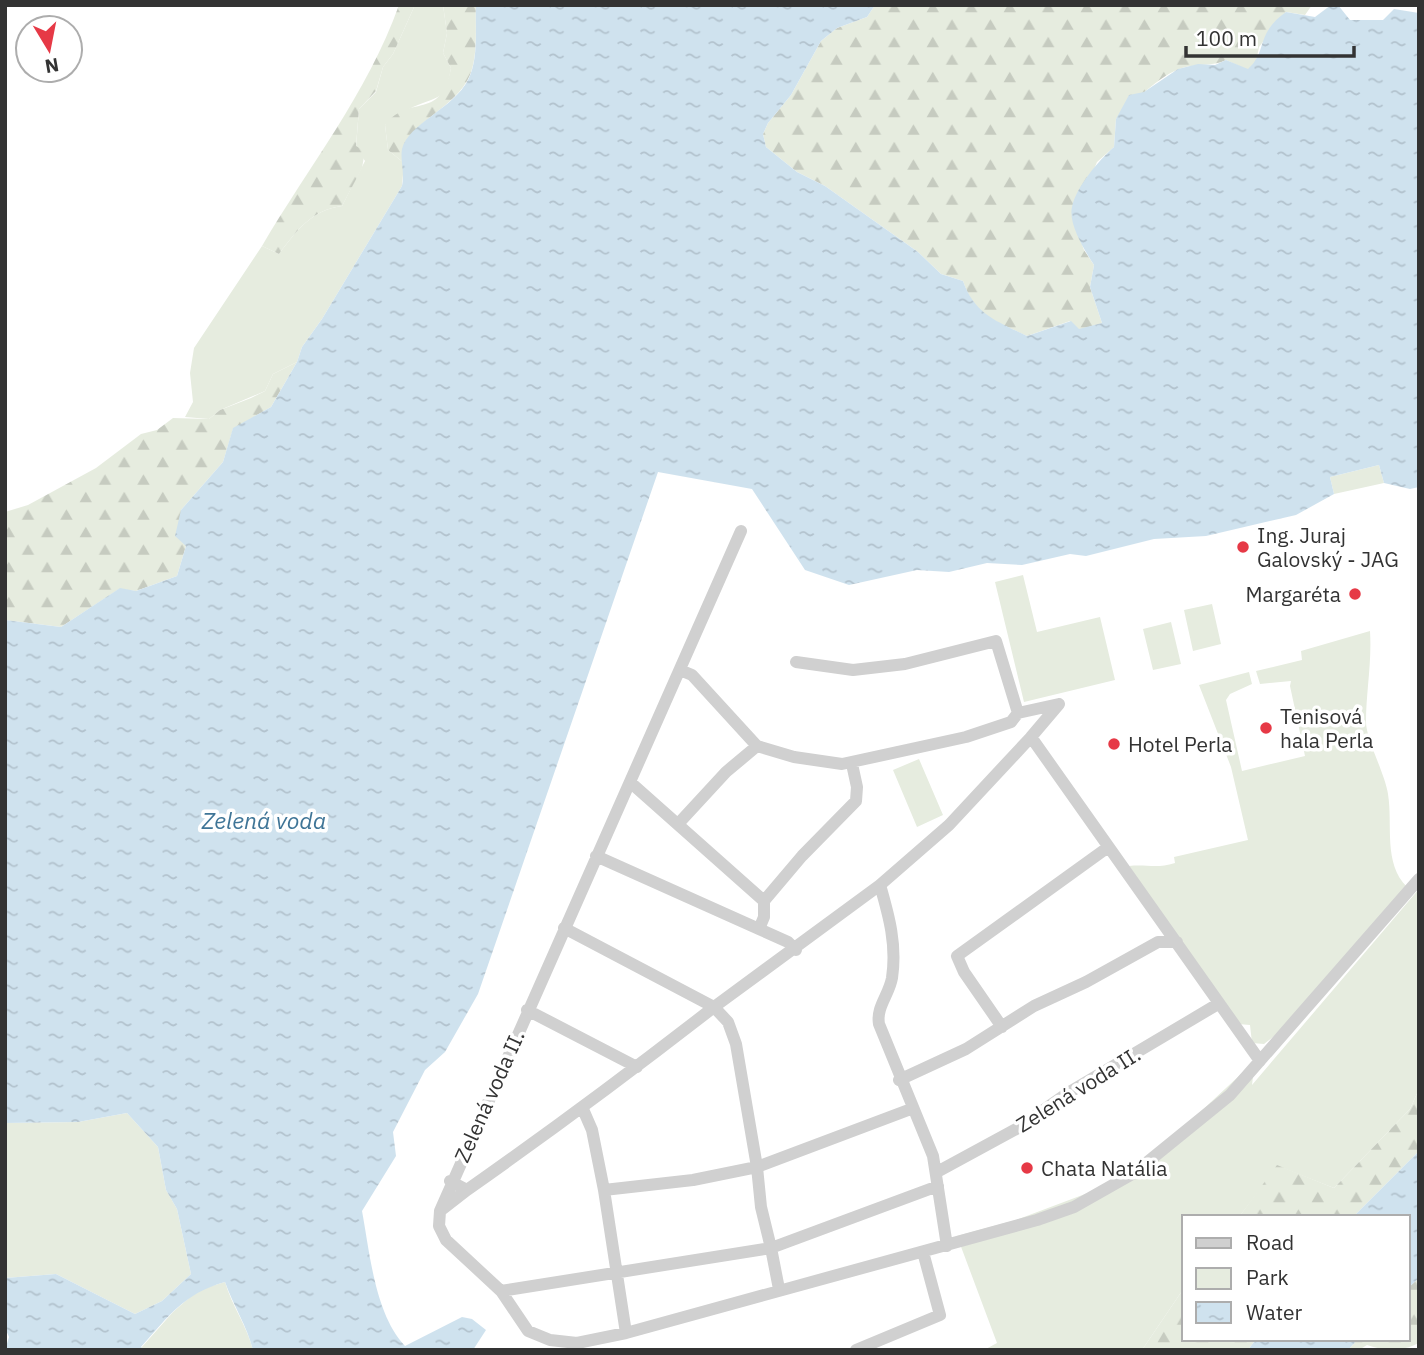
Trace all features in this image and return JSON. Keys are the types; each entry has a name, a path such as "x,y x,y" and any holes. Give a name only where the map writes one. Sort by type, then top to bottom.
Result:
{"street":[{"name":"Zelená voda II.","path":"440,1211 450,1181 741,531"},
{"path":"796,662 853,670 905,664 996,641 1014,718 1260,1061"},
{"path":"678,824 726,772 757,746 692,675 680,670"},
{"name":"Zelená voda II.","path":"440,1211 714,1007 796,950 880,885 949,825 1059,704 967,737 852,764 794,757 757,746"},
{"path":"760,929 764,917 764,901 802,856 856,801 858,787 852,764"},
{"path":"630,782 764,901"},
{"path":"1002,1027 964,972 957,956 1107,848"},
{"path":"596,856 788,942 796,950"},
{"path":"440,1211 439,1226 446,1240 501,1292 521,1324 536,1335 577,1343 626,1333 1037,1220 1074,1207 1135,1173 1230,1095 1419,879"},
{"path":"880,885 894,947 891,981 878,1017 899,1080 928,1141 937,1172 947,1246"},
{"path":"1158,942 1164,925"},
{"path":"564,928 714,1007 728,1023 736,1044 757,1167 761,1207 779,1289"},
{"path":"899,1080 966,1049 1034,1006 1086,982 1158,942 1177,942"},
{"name":"Zelená voda II.","path":"937,1172 1018,1128 1068,1093 1218,1003"},
{"name":"Zelená voda II.","path":"527,1010 636,1067"},
{"path":"582,1107 592,1130 604,1190 626,1333"},
{"path":"604,1190 693,1180 757,1167 911,1109"},
{"name":"Zelená voda II.","path":"450,1181 467,1190"},
{"path":"501,1292 771,1248 938,1186"},
{"path":"856,1350 940,1315 923,1252"}],"green space":[{"path":"399,5 415,5 393,54 383,67 376,91 359,109 356,146 365,151 362,168 342,206 322,212 306,222 279,254 262,246 354,99 386,38"},
{"path":"415,5 443,5 447,33 443,53 451,68 444,92 385,125 388,150 404,163 402,186 322,319 302,347 297,362 273,374 265,391 220,410 209,419 185,417 193,402 190,373 194,348 262,246 279,254 306,222 331,208 342,206 365,161 356,147 359,109 376,92 383,67 393,54"},
{"path":"443,5 476,5 476,44 471,73 459,92 416,129 404,150 404,163 388,150 385,125 405,110 432,102 446,85 451,68 443,53 447,33"},
{"path":"875,5 1312,5 1305,15 1286,12 1259,47 1256,62 1248,70 1226,60 1182,68 1156,83 1116,119 1114,147 1097,162 1073,219 1084,250 1094,265 1090,287 1102,323 1079,330 1070,321 1027,336 980,310 963,281 941,274 918,252 825,186 797,172 766,147 763,134 768,123 791,95 821,41 837,28 867,17"},
{"path":"297,362 271,407 233,429 223,462 181,510 186,546 177,576 136,591 119,589 61,627 5,620 5,512 28,505 96,468 141,434 157,430 173,418 209,419 220,410 265,391 273,374"},
{"path":"1379,465 1384,483 1334,494 1330,477"},
{"path":"1023,575 1037,632 1100,617 1115,680 1024,702 995,582"},
{"path":"1212,604 1221,644 1193,651 1184,610"},
{"path":"1171,622 1181,664 1153,670 1143,629"},
{"path":"1370,631 1367,729 1388,794 1390,843 1395,867 1407,887 1283,1029 1264,1044 1252,1043 1250,1025 1238,1024 1129,866 1168,865 1175,863 1174,857 1248,840 1231,767 1199,685 1249,672 1252,684 1230,694 1226,700 1242,771 1305,756 1291,681 1260,684 1256,671 1302,660 1301,651"},
{"path":"919,759 943,815 917,827 893,770"},
{"path":"1419,889 1419,1089 1410,1109 1334,1188 1278,1166 1241,1215 1182,1215 1182,1291 1142,1350 984,1350 997,1343 957,1236 1016,1220 1109,1185 1182,1129 1255,1061 1252,1085"},
{"path":"1419,1089 1419,1151 1355,1215 1240,1215 1277,1165 1334,1188 1410,1109"},
{"path":"127,1113 158,1147 166,1190 177,1209 191,1274 162,1301 135,1314 56,1274 5,1278 5,1123 78,1122"},
{"path":"1419,1278 1419,1343 1399,1349 1367,1345 1359,1350 1348,1350 1356,1341 1410,1341 1410,1286"},
{"path":"225,1282 253,1350 141,1348 173,1312 198,1290"},
{"path":"1182,1291 1182,1341 1255,1341 1248,1350 1142,1350"}],"water":[{"name":"Zelená voda","path":"476,5 875,5 867,17 837,28 821,41 791,95 768,123 763,134 766,147 797,172 825,186 918,252 941,274 963,281 974,302 988,316 1027,336 1071,321 1079,329 1102,323 1090,287 1094,265 1082,245 1071,214 1078,191 1089,174 1114,147 1116,119 1129,95 1144,92 1178,69 1198,64 1215,65 1226,60 1248,69 1258,56 1270,28 1286,12 1315,17 1331,5 1338,5 1350,20 1383,20 1394,9 1419,13 1419,487 1410,489 1384,483 1379,465 1330,477 1334,494 1296,515 1206,536 1154,539 1086,556 1070,554 1022,565 987,563 949,572 917,570 849,585 805,570 752,489 658,472 478,994 445,1052 425,1070 393,1132 396,1156 362,1211 380,1301 395,1333 405,1346 462,1317 472,1319 486,1330 473,1350 253,1350 225,1282 198,1293 178,1307 141,1347 144,1350 5,1350 9,1337 5,1328 5,1278 56,1274 135,1314 162,1301 191,1274 177,1209 166,1190 158,1147 127,1113 78,1122 5,1123 5,620 61,627 120,588 136,591 177,576 186,546 175,536 181,510 223,462 233,428 271,407 297,362 302,347 322,319 402,186 402,149 406,140 453,99 468,80 475,53"},
{"path":"1419,1151 1419,1278 1410,1286 1410,1215 1355,1215"},
{"path":"1255,1341 1356,1341 1348,1350 1248,1350"}],"place":[{"name":"Ing. Juraj Galovský - JAG","path":"1243,547"},
{"name":"Margaréta","path":"1355,594"},
{"name":"Tenisová hala Perla","path":"1266,728"},
{"name":"Hotel Perla","path":"1114,744"},
{"name":"Chata Natália","path":"1027,1168"}]}
